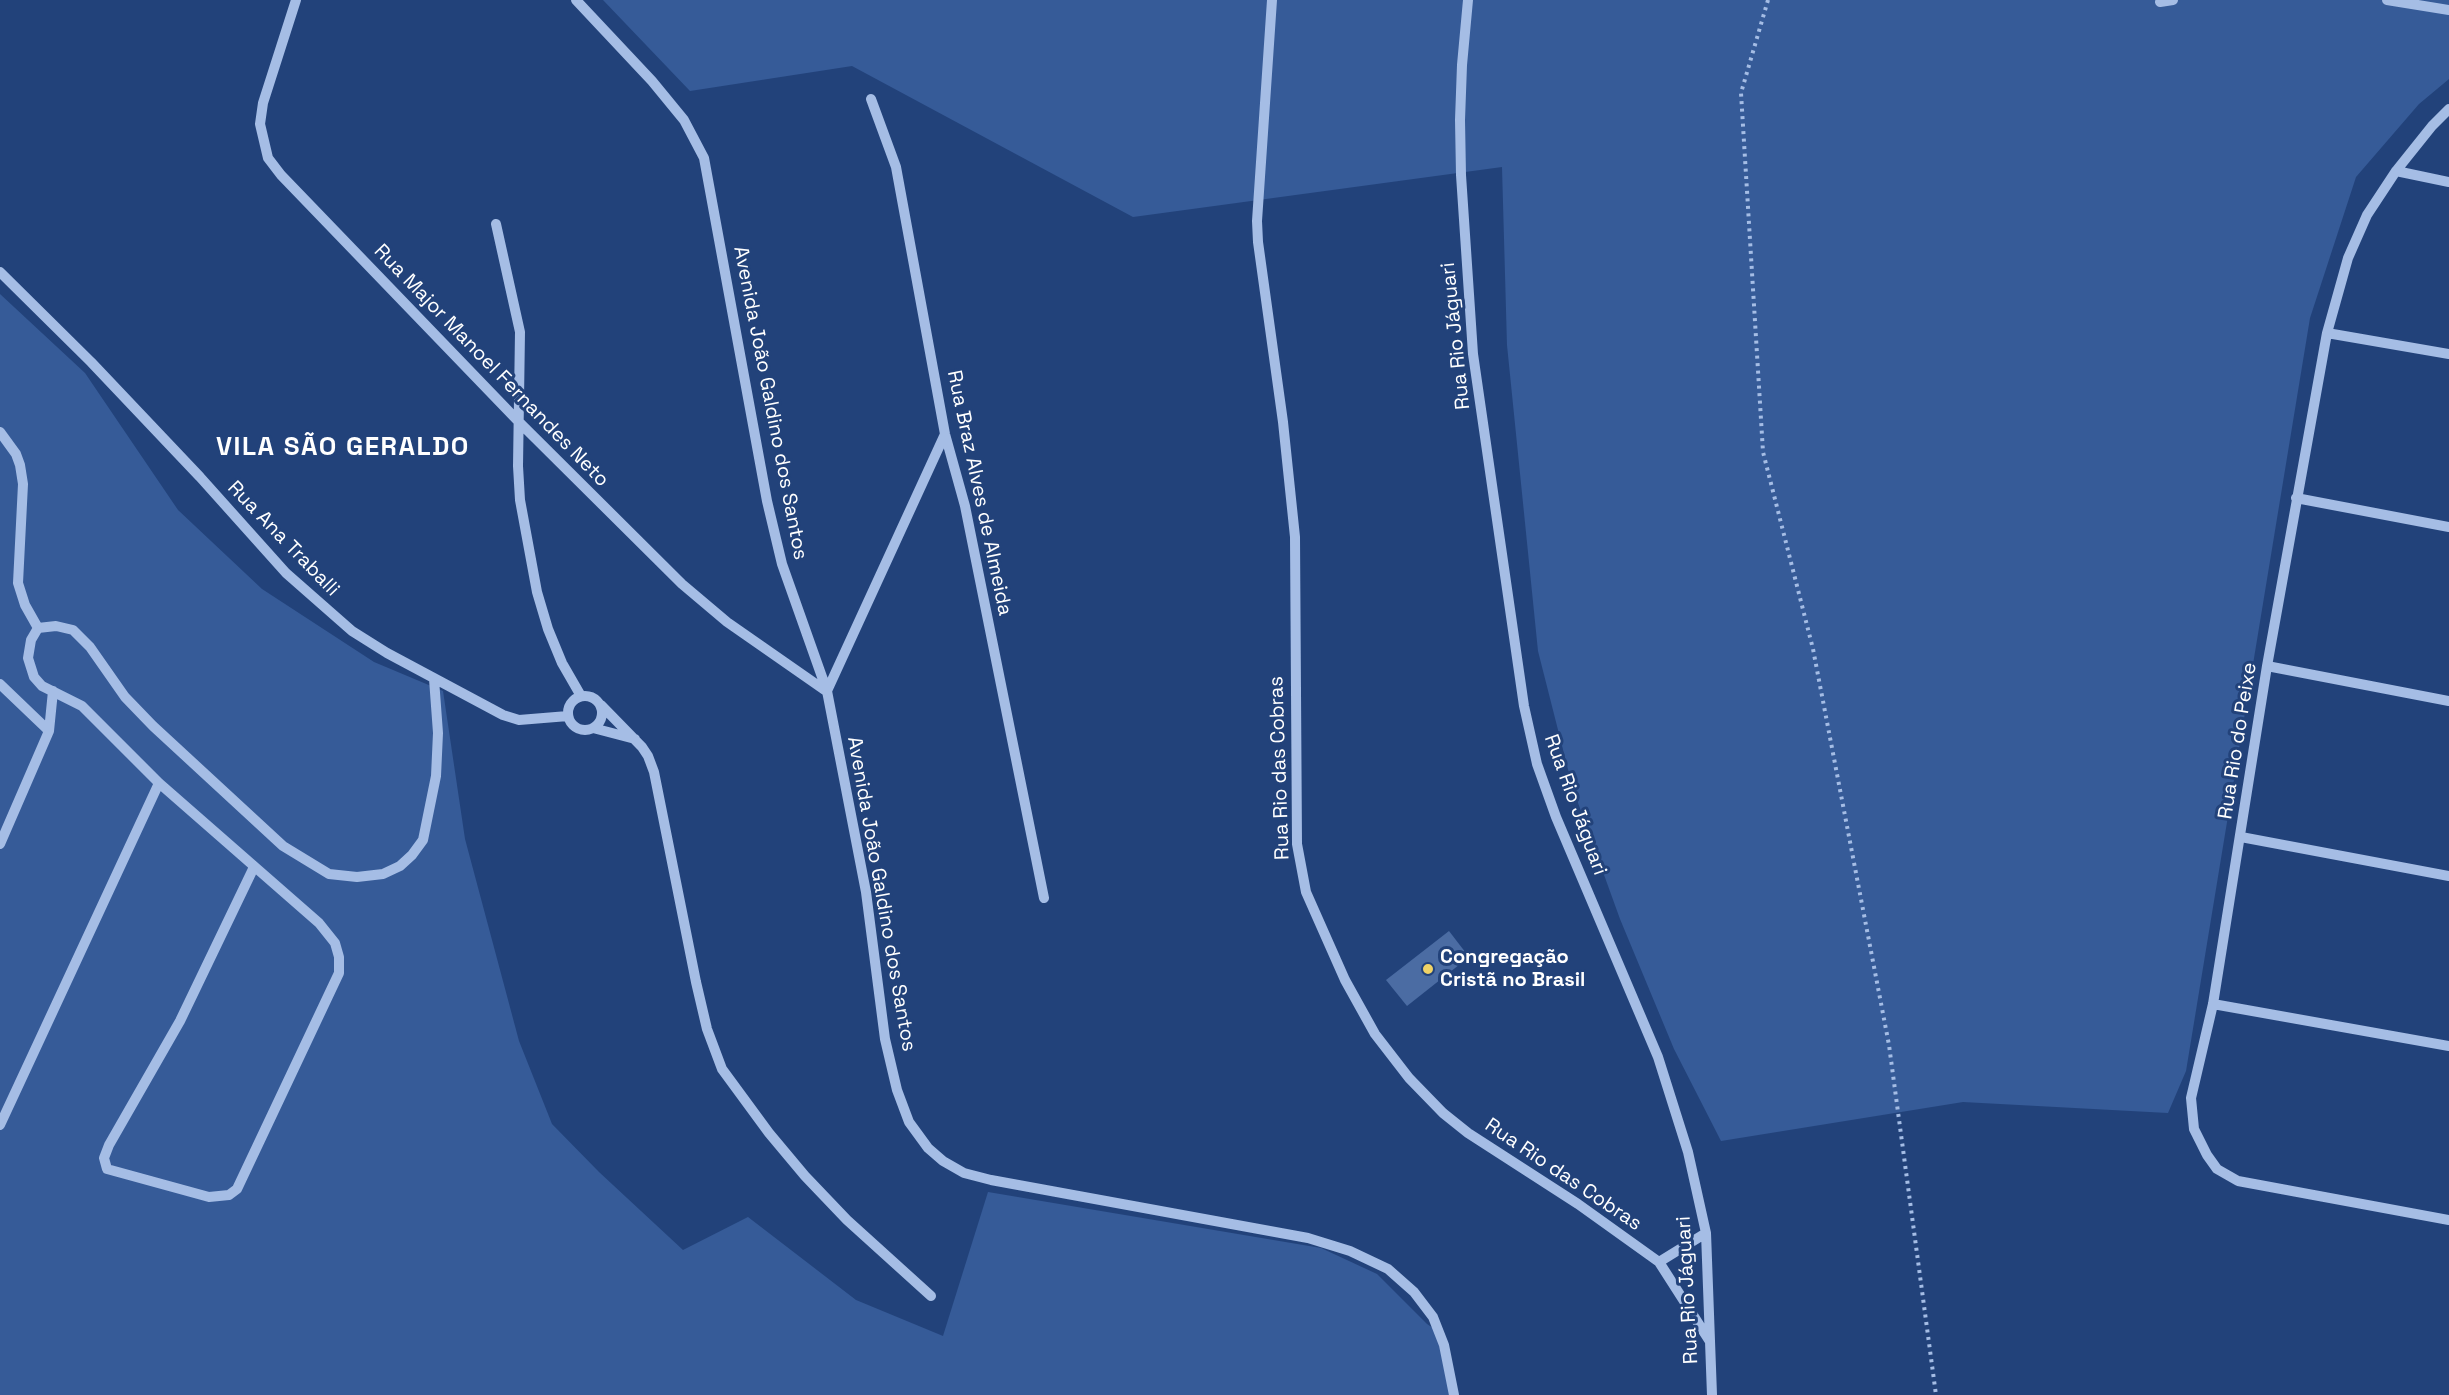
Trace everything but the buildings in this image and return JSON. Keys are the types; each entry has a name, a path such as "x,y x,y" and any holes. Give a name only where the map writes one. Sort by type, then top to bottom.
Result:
{"street":[{"name":"Rua Major Manoel Fernandes Neto","path":"296,0 263,103 260,124 268,158 281,175 520,423 682,584 727,622 826,691"},
{"name":"Avenida João Galdino dos Santos","path":"576,0 652,81 684,120 704,158 767,501 782,564 826,691 866,892 885,1039 897,1090 909,1122 928,1148 943,1161 964,1173 991,1180 1308,1238 1350,1251 1388,1269 1414,1292 1432,1317 1444,1345 1454,1395"},
{"name":"Rua Rio das Cobras","path":"1272,0 1259,185 1258,242 1283,422 1295,537 1297,844 1306,892 1345,980 1375,1034 1409,1078 1443,1113 1468,1133 1578,1204 1659,1262 1709,1340"},
{"name":"Rua Rio Jáguari","path":"1468,0 1462,65 1461,175 1473,354 1524,706 1537,764 1556,817 1658,1057 1688,1152 1706,1233 1712,1395"},
{"path":"2160,2 2173,0"},
{"path":"2387,0 2449,10"},
{"name":"Rua Braz Alves de Almeida","path":"871,99 896,167 945,435 965,506 1044,898"},
{"name":"Rua Rio do Peixe","path":"2449,110 2432,126 2396,171 2367,215 2348,258 2327,333 2267,666 2213,1004 2191,1098 2194,1129 2207,1155 2217,1169 2238,1181 2449,1220"},
{"path":"2396,171 2449,182"},
{"path":"496,224 520,332 518,466 520,500 537,592 548,629 562,663 581,696"},
{"name":"Rua Ana Traballi","path":"0,272 92,362 286,573 310,597 352,631 434,679 503,715 519,720 568,716"},
{"path":"2327,333 2449,354"},
{"path":"0,432 16,454 20,465 23,484 18,583 25,605 38,628"},
{"path":"826,691 945,435"},
{"path":"2296,498 2449,527"},
{"path":"38,628 56,626 73,630 90,647 125,697 146,719 283,846 329,873 348,876 383,874 400,866 423,840 436,776 438,732 434,679"},
{"path":"38,628 31,640 28,658 31,669 42,686 82,706 159,783 286,894 328,933 338,950 339,973 237,1189 229,1195 209,1197 107,1169 104,1158 109,1145 180,1021 254,867"},
{"path":"2267,666 2449,701"},
{"path":"0,684 49,730"},
{"path":"0,841 49,730 53,691"},
{"path":"635,740 593,728 577,728 568,716 569,706 576,697 593,697 635,740 648,756 654,772 707,1029 722,1070 769,1133 805,1176 847,1220 931,1296"},
{"path":"593,728 600,722 603,711 601,705"},
{"path":"0,1125 159,783"},
{"path":"2241,837 2449,876"},
{"path":"2213,1004 2449,1046"},
{"path":"1659,1262 1706,1233"}],"path":[{"path":"1768,0 1741,93 1763,452 1813,649 1888,1045 1936,1395"}],"shaded area":[{"path":"603,0 2449,0 2449,79 2419,104 2356,177 2310,318 2186,1071 2168,1113 1963,1102 1721,1141 1674,1049 1620,919 1573,789 1538,651 1507,345 1502,167 1133,217 852,66 690,91"},
{"path":"0,294 85,373 178,510 262,589 374,662 443,691 465,839 519,1041 552,1124 599,1172 683,1250 748,1217 856,1300 943,1336 988,1192 1321,1248 1377,1274 1427,1324 1439,1332 1453,1395 0,1395"}],"place":[{"name":"Congregação Cristã no Brasil","path":"1428,969"}],"district":[{"name":"VILA SÃO GERALDO","path":"343,448"}]}
